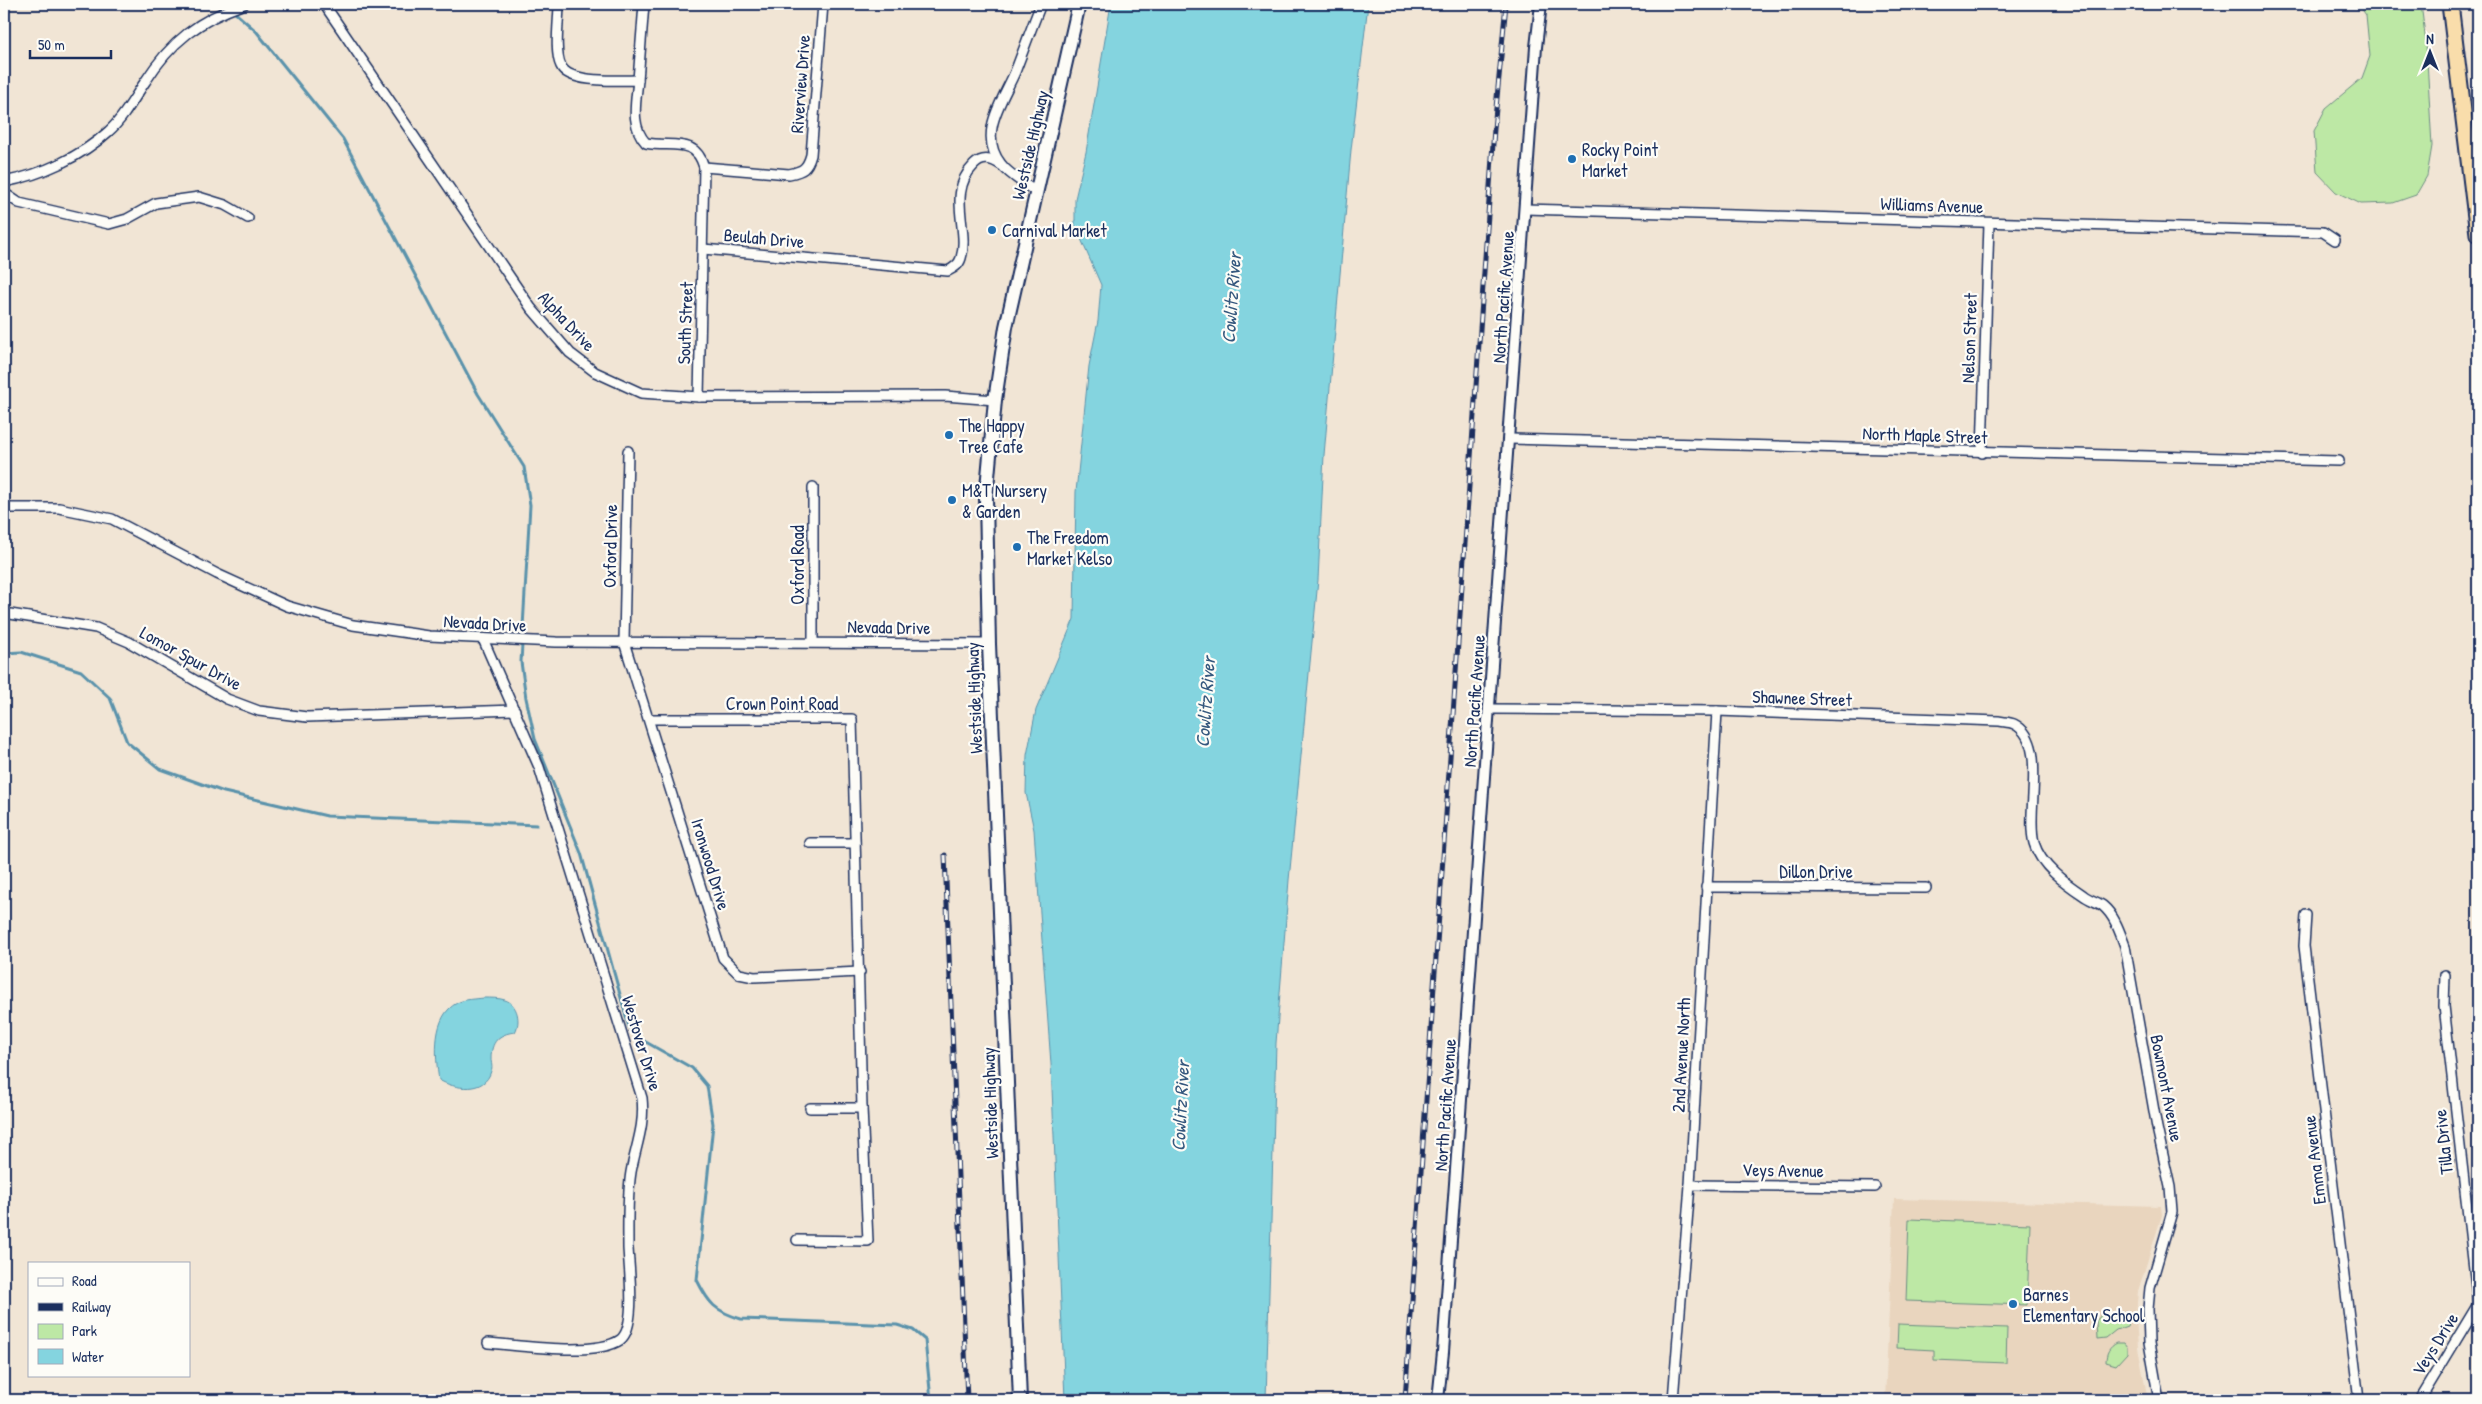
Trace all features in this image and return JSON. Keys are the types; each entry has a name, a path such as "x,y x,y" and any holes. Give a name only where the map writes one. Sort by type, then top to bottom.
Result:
{"highway":[{"path":"2450,4 2478,234"}],"main road":[{"name":"Westside Highway","path":"1020,1400 989,644 986,499 995,400 1006,327 1080,4"}],"street":[{"path":"4,182 45,170 78,154 110,131 166,53 182,36 201,22 244,4"},
{"name":"Alpha Drive","path":"324,4 531,308 563,345 595,372 641,393 700,397 945,396 995,400"},
{"path":"559,4 558,54 560,66 566,73 578,78 638,80"},
{"path":"644,4 634,116 638,135 646,143 681,145 693,148 701,158 704,167"},
{"name":"Riverview Drive","path":"704,167 789,174 802,172 807,167 811,155 823,4"},
{"path":"1037,192 1001,165 993,145 993,120 1041,4"},
{"name":"North Pacific Avenue","path":"1438,1400 1444,1342 1510,439 1536,47 1541,4"},
{"name":"Beulah Drive","path":"704,167 704,249 948,271 956,266 961,258 960,211 964,179 972,167 982,160 990,159 1001,165"},
{"path":"4,193 19,203 110,224 127,219 156,203 199,197 225,205 248,218"},
{"name":"Williams Avenue","path":"1525,209 2324,232 2336,240"},
{"name":"Nelson Street","path":"1982,453 1989,223"},
{"name":"South Street","path":"700,397 704,249"},
{"name":"North Maple Street","path":"1510,439 2339,461"},
{"name":"Oxford Drive","path":"624,642 628,451"},
{"name":"Oxford Road","path":"813,487 813,642"},
{"name":"Nevada Drive","path":"4,508 59,508 112,519 217,574 287,606 353,625 429,636 624,642 989,644"},
{"name":"Lomor Spur Drive","path":"4,613 96,628 129,642 227,699 260,711 307,717 515,710"},
{"name":"Westover Drive","path":"483,639 539,767 642,1098 644,1117 631,1173 628,1218 630,1323 621,1340 602,1348 567,1349 488,1343"},
{"name":"Ironwood Drive","path":"624,642 723,958 739,974 754,977 860,972"},
{"name":"Shawnee Street","path":"1490,709 1717,711 1999,721 2014,724 2025,734 2032,745 2032,817"},
{"name":"2nd Avenue North","path":"1673,1400 1690,1185 1717,711"},
{"name":"Crown Point Road","path":"649,719 852,719 862,1108 868,1241 797,1240"},
{"name":"Bowmont Avenue","path":"2032,817 2034,844 2043,860 2058,876 2084,896 2104,907 2115,922 2125,946 2157,1128 2170,1187 2172,1212 2150,1288 2148,1309 2149,1343 2159,1400"},
{"path":"810,843 855,843"},
{"name":"Dillon Drive","path":"1706,887 1926,888"},
{"name":"Emma Avenue","path":"2306,915 2304,946 2359,1400"},
{"name":"Tilla Drive","path":"2444,975 2444,1006 2478,1304"},
{"path":"810,1108 862,1108"},
{"name":"Veys Avenue","path":"1690,1185 1875,1187"},
{"name":"Veys Drive","path":"2420,1400 2478,1304"}],"shaded area":[{"name":"Barnes Elementary School","path":"1894,1199 2161,1206 2162,1215 2138,1291 2136,1317 2138,1348 2148,1400 1885,1400"}],"green space":[{"path":"2358,4 2421,4 2426,43 2432,146 2427,176 2416,195 2393,203 2361,204 2336,192 2317,172 2314,131 2326,108 2362,78 2370,56 2366,15"},
{"path":"1909,1219 2030,1224 2027,1305 1906,1301"},
{"path":"2102,1314 2122,1315 2129,1320 2127,1326 2116,1330 2106,1338 2097,1339 2096,1321"},
{"path":"1898,1324 2007,1328 2006,1363 1934,1360 1934,1350 1897,1348"},
{"path":"2117,1343 2124,1343 2127,1347 2127,1353 2116,1365 2106,1362 2106,1359 2110,1348"}],"water":[{"name":"Cowlitz River","path":"1111,4 1368,4 1351,150 1324,455 1318,580 1289,880 1276,1043 1266,1400 1065,1400 1051,1064 1034,830 1026,793 1027,755 1036,710 1074,619 1076,492 1089,366 1098,321 1101,285 1075,225 1075,199 1086,152"},
{"path":"484,998 503,999 513,1005 518,1019 515,1032 500,1037 494,1044 491,1053 492,1070 488,1078 482,1083 468,1088 453,1086 439,1080 436,1049 439,1027 443,1017 457,1003"}],"waterway":[{"path":"225,4 256,31 343,139 478,394 524,467 530,505 521,662 526,698 535,739 581,853 629,1027 637,1037 692,1068 707,1086 713,1124 697,1280 705,1295 714,1306 725,1313 741,1319 897,1325 913,1330 925,1340 931,1400"},
{"path":"4,653 21,652 81,671 110,698 127,742 160,769 224,792 327,816 537,825"}],"railway":[{"path":"1405,1400 1494,129 1506,4"},
{"path":"945,855 967,1400"}],"place":[{"name":"Rocky Point Market","path":"1572,159"},
{"name":"Carnival Market","path":"992,230"},
{"name":"The Happy Tree Cafe","path":"949,435"},
{"name":"M&T Nursery & Garden","path":"952,500"},
{"name":"The Freedom Market Kelso","path":"1017,547"},
{"name":"Barnes Elementary School","path":"2013,1304"}]}
